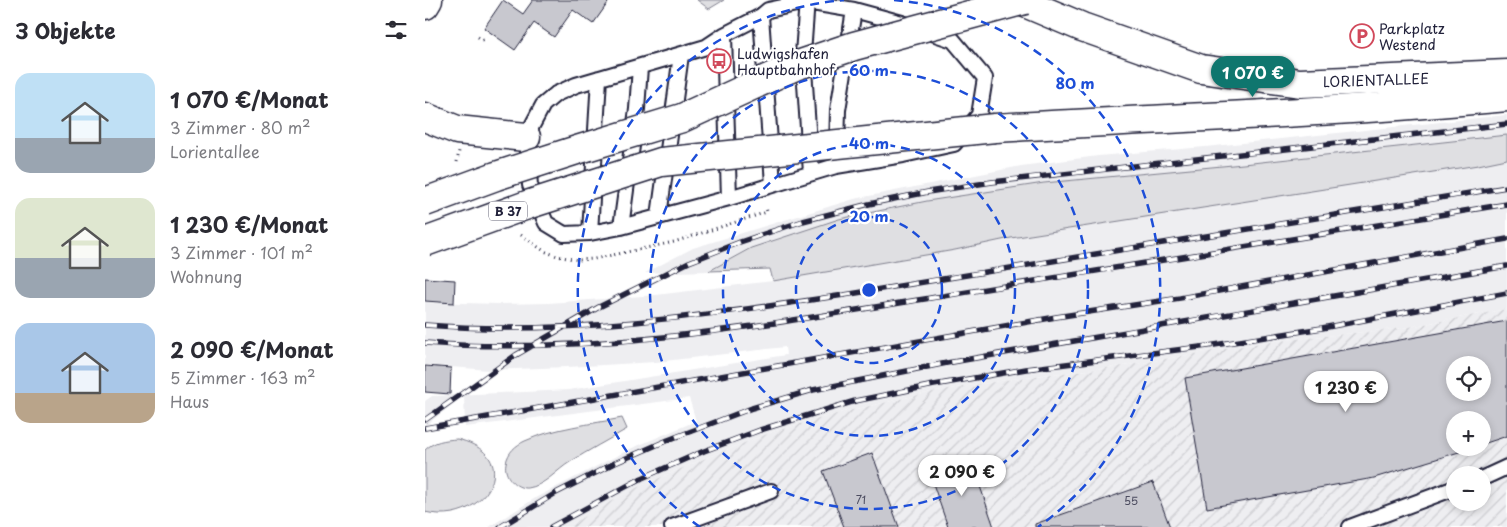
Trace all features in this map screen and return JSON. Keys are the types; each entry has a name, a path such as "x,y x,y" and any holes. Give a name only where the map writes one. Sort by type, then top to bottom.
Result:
{"main road":[{"path":"425,5 428,0"},
{"name":"LORIENTALLEE","path":"1018,0 1082,27 1201,69 1300,83 1507,74"},
{"path":"425,202 570,152 682,118 795,66 873,41 1025,0"},
{"name":"B 37","path":"425,242 539,201 661,162 995,128 1296,113 1507,97"},
{"path":"425,117 457,130 526,137"}],"lane":[{"path":"807,1 803,54 811,173"},
{"path":"807,1 854,10 953,40 985,78 979,115 954,144 836,166 729,198 621,227 590,233 564,234 546,223 530,184 526,137 543,105 556,94 576,85 705,47 767,8 807,1"},
{"path":"767,8 773,184"},
{"path":"836,166 839,110 854,10"},
{"path":"725,35 729,198"},
{"path":"659,216 681,55"},
{"path":"621,227 638,103 640,67"},
{"path":"590,233 599,78"},
{"path":"1491,474 1507,467"},
{"path":"672,527 771,491"},
{"path":"1350,527 1446,491"}],"path":[{"path":"478,37 484,41"}],"shaded area":[{"path":"697,0 724,0 709,9"},
{"path":"1507,115 1507,135 1243,164 1044,183 927,201 839,219 751,248 709,271 645,273 693,248 854,199 1021,166 1098,156 1205,147"},
{"path":"1507,135 1507,159 1478,165 1011,238 955,250 773,281 770,269 709,271 751,248 839,219 927,201 1044,183 1243,164"},
{"path":"1507,159 1507,309 1403,328 1266,342 1123,366 1026,377 936,391 843,412 772,432 701,460 629,491 566,527 489,527 537,497 630,449 696,421 689,398 465,427 464,395 425,426 425,401 432,396 569,390 786,355 785,347 656,362 567,367 489,370 425,365 425,302 549,303 656,295 773,281 955,250 1011,238"},
{"path":"1507,309 1507,527 566,527 629,491 701,460 772,432 843,412 936,391 1026,377 1123,366 1266,342 1403,328"},
{"path":"622,418 627,429 570,462 534,487 523,488 515,484 506,472 509,455 513,449 522,443 560,430"},
{"path":"457,439 478,448 490,460 494,474 490,488 480,500 465,509 446,514 425,512 425,450 439,442"}],"building":[{"path":"503,0 523,14 533,0 610,0 593,24 573,10 554,37 534,23 515,50 484,28"},
{"path":"425,278 455,280 454,303 425,301"},
{"path":"1507,321 1507,436 1491,441 1491,411 1446,411 1446,456 1374,478 1207,508 1185,378"},
{"path":"425,366 451,368 450,394 425,392"},
{"path":"872,453 899,527 844,527 823,471"},
{"path":"971,460 994,527 948,527 930,475"},
{"path":"1153,482 1170,527 1035,527 1035,524"}],"railway":[{"path":"425,420 516,355 599,307 689,262 740,242 803,221 869,204 992,182 1507,124"},
{"path":"425,325 530,328 583,326 688,317 844,295 1507,187"},
{"path":"425,343 491,346 557,345 623,341 754,326 1507,204"},
{"path":"425,428 1056,317 1180,298 1507,239"},
{"path":"500,527 556,493 615,463 668,440 752,408 813,390 947,363 1507,266"},
{"path":"551,527 642,478 704,451 760,430 855,401 1026,369 1208,346 1322,328 1507,293"}],"place":[{"name":"Parkplatz Westend","path":"1362,36"},
{"name":"Ludwigshafen Hauptbahnhof","path":"719,61"}]}
